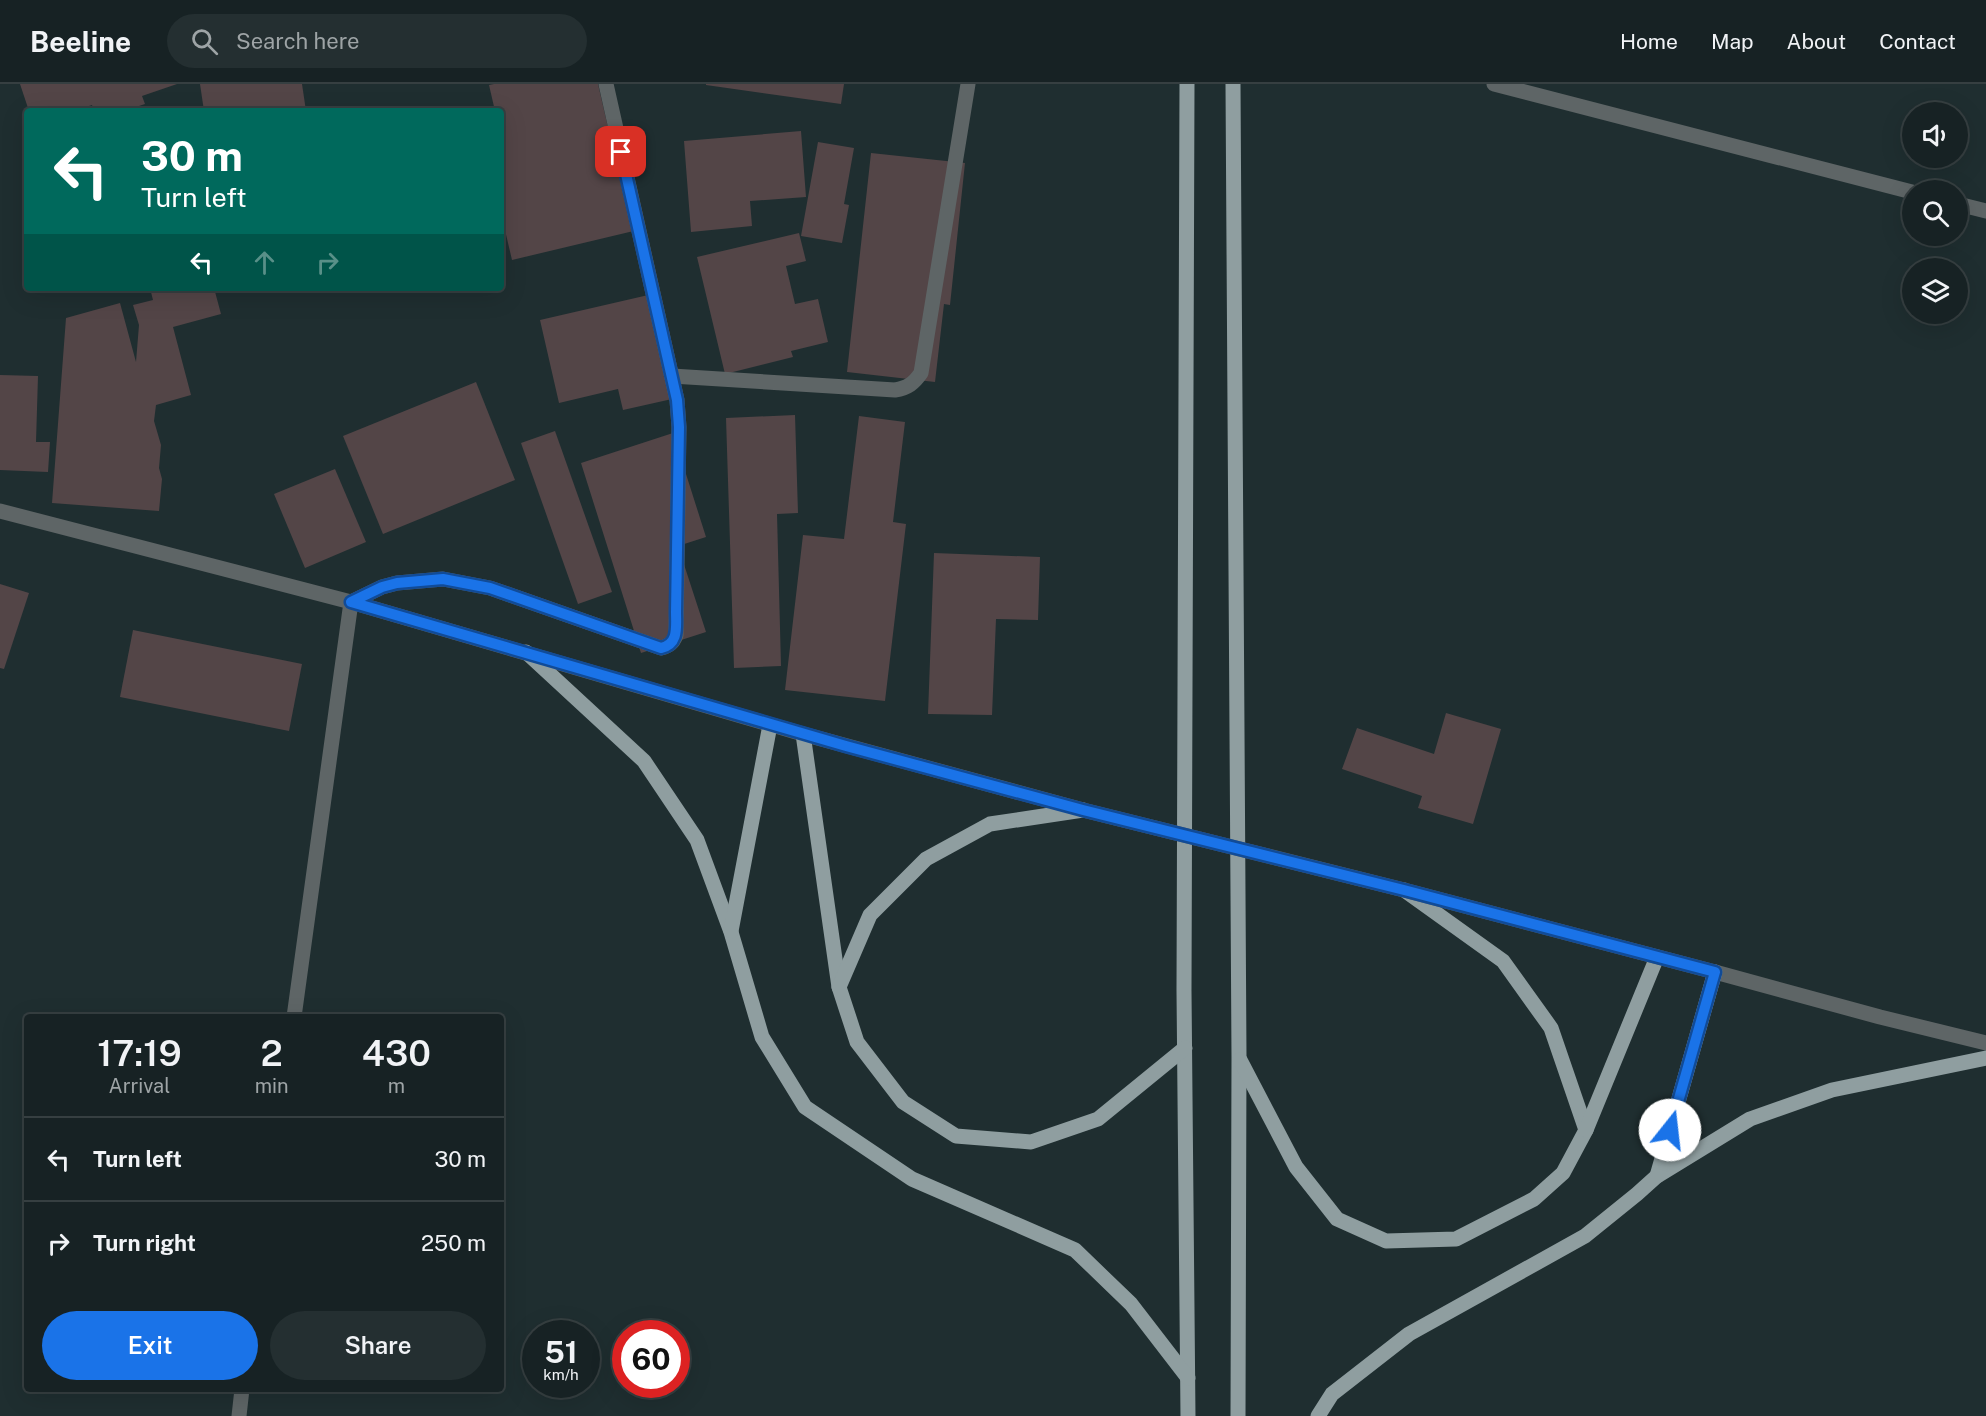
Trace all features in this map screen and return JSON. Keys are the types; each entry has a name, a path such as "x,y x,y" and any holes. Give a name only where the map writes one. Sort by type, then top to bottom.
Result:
{"main road":[{"path":"1187,84 1185,1048 1188,1416"},
{"path":"1233,84 1239,1057 1238,1416"},
{"path":"526,652 644,761 697,840 731,932 762,1037 805,1107 912,1179 1075,1250 1131,1304 1188,1378"},
{"path":"731,932 770,725"},
{"path":"803,734 839,987 856,1042 903,1102 956,1136 1031,1142 1098,1119 1185,1048"},
{"path":"839,987 870,915 926,859 990,824 1083,810"},
{"path":"1404,890 1503,961 1551,1028 1586,1130"},
{"path":"1239,1057 1296,1167 1337,1219 1386,1241 1456,1239 1534,1199 1563,1173 1586,1130 1657,957"},
{"path":"1657,1176 1715,972"},
{"path":"1318,1416 1332,1394 1409,1334 1585,1236 1657,1176 1750,1119 1832,1090 1986,1058"}],"street":[{"path":"351,602 382,587 397,583 443,579 490,588 661,648 673,642 676,635 679,427 677,400 606,84"},
{"path":"672,376 896,390 905,389 915,381 921,373 968,84"},
{"path":"1494,84 1902,189"},
{"path":"1968,206 1986,211"},
{"path":"0,511 351,602 770,725 1083,810 1404,890 1880,1017 1986,1043"},
{"path":"294,1014 351,602"},
{"path":"239,1416 242,1392"}],"building":[{"path":"20,84 177,84 142,96 145,104 133,108 93,108 92,105 83,108 28,108"},
{"path":"200,84 302,84 306,108 204,108"},
{"path":"598,84 607,123 642,229 512,260 504,226 504,108 494,108 489,85"},
{"path":"706,84 844,84 841,104"},
{"path":"801,131 806,197 750,201 752,226 691,232 684,141"},
{"path":"818,142 854,148 844,204 849,205 842,243 801,236"},
{"path":"871,153 965,163 950,305 944,304 935,382 847,372"},
{"path":"799,233 806,261 786,266 795,304 818,299 828,342 791,351 793,357 725,374 697,257"},
{"path":"151,291 215,291 221,314 173,327 191,395 156,405 154,421 161,445 159,468 162,479 159,511 52,503 66,318 120,303 136,362 139,325 133,305 153,300"},
{"path":"657,293 681,397 623,410 618,389 559,403 540,320"},
{"path":"0,375 38,376 36,442 50,442 48,472 0,470"},
{"path":"476,382 515,480 383,534 343,436"},
{"path":"795,415 798,513 777,514 781,666 734,668 726,418"},
{"path":"859,416 905,422 893,522 906,524 885,701 785,690 803,535 844,539"},
{"path":"555,431 612,592 578,604 521,443"},
{"path":"673,433 706,537 678,546 706,632 641,653 581,463"},
{"path":"335,469 366,542 305,568 274,494"},
{"path":"934,553 1040,557 1038,620 996,619 992,715 928,714"},
{"path":"0,584 29,593 4,669 0,668"},
{"path":"133,630 302,664 289,731 120,697"},
{"path":"1446,713 1501,729 1473,824 1418,808 1422,796 1342,769 1357,728 1434,754"}],"route":[{"path":"621,152 677,400 679,427 676,635 673,642 661,648 490,588 443,579 409,580 397,583 382,587 351,602 846,746 1083,810 1404,890 1715,972 1670,1130"}]}
